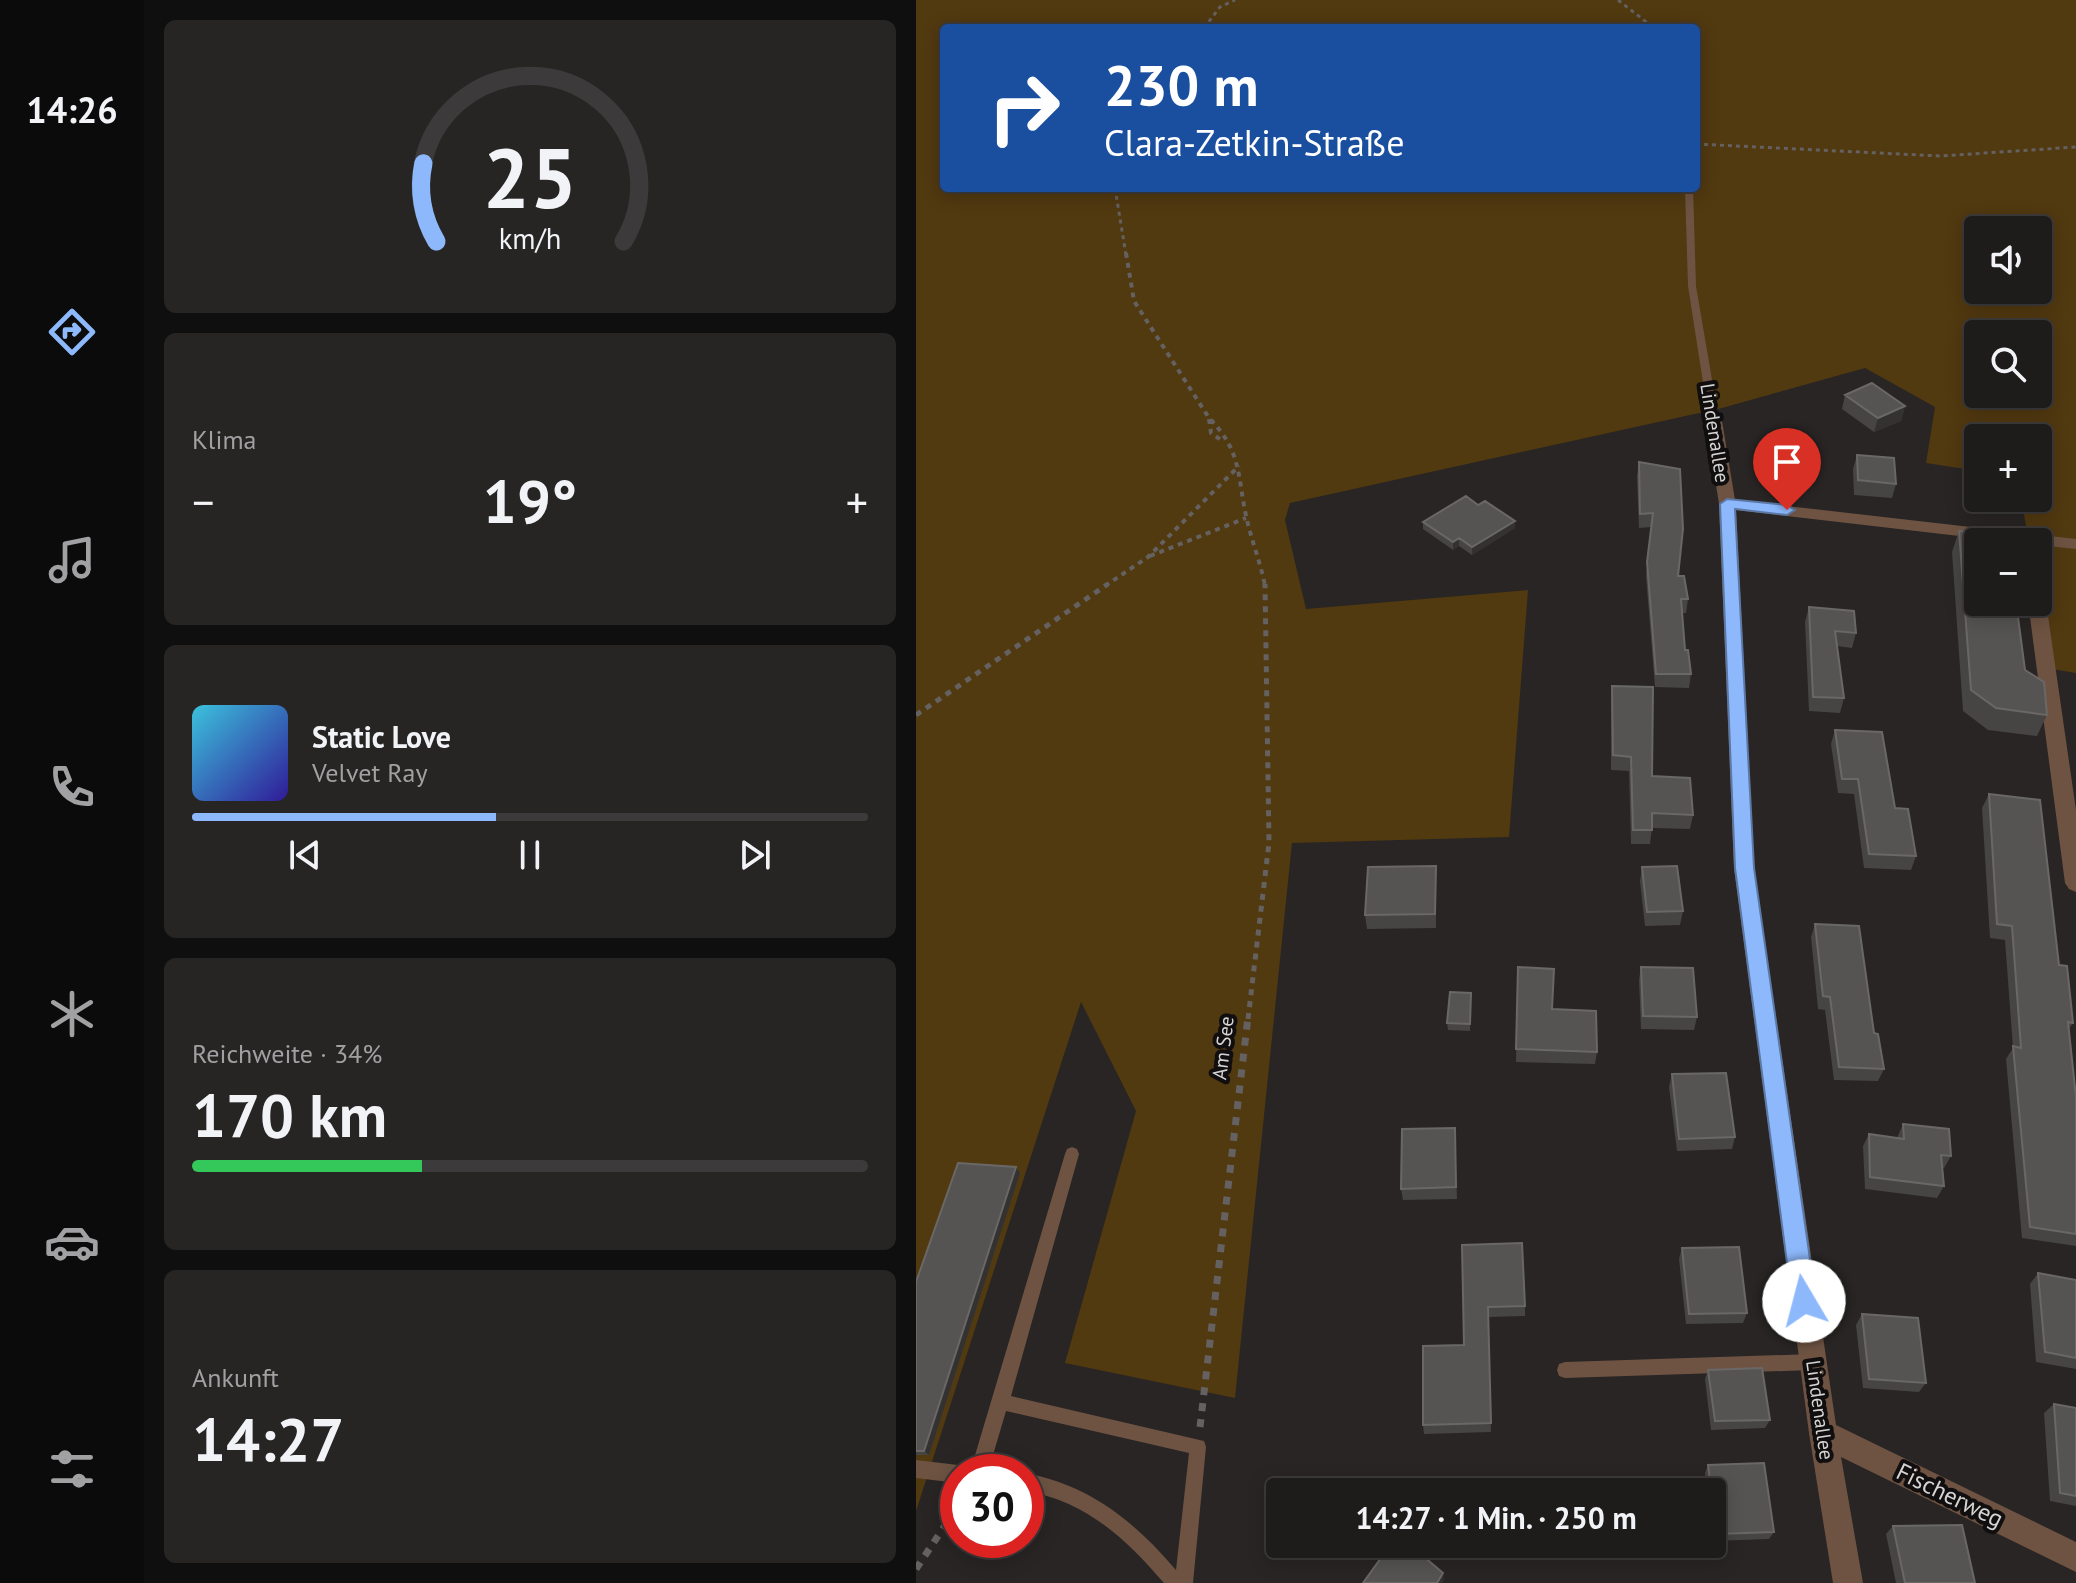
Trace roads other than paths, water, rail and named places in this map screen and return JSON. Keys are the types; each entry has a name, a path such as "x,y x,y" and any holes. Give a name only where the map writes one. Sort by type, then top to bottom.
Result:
{"street":[{"name":"Lindenallee","path":"1714,421 1727,504 1744,868 1823,1433 1848,1583"},
{"path":"1727,504 1964,532"},
{"path":"2052,542 2076,544"},
{"path":"2040,616 2068,772 2076,883"},
{"name":"Fischerweg","path":"1823,1433 2076,1557"}],"lane":[{"name":"Lindenallee","path":"1689,192 1692,286 1714,421"},
{"path":"985,1454 1072,1154"},
{"path":"1565,1370 1813,1362"},
{"path":"1001,1402 1198,1447 1184,1583"},
{"path":"916,1469 940,1472"},
{"path":"1044,1485 1096,1507 1145,1547 1176,1583"}]}
